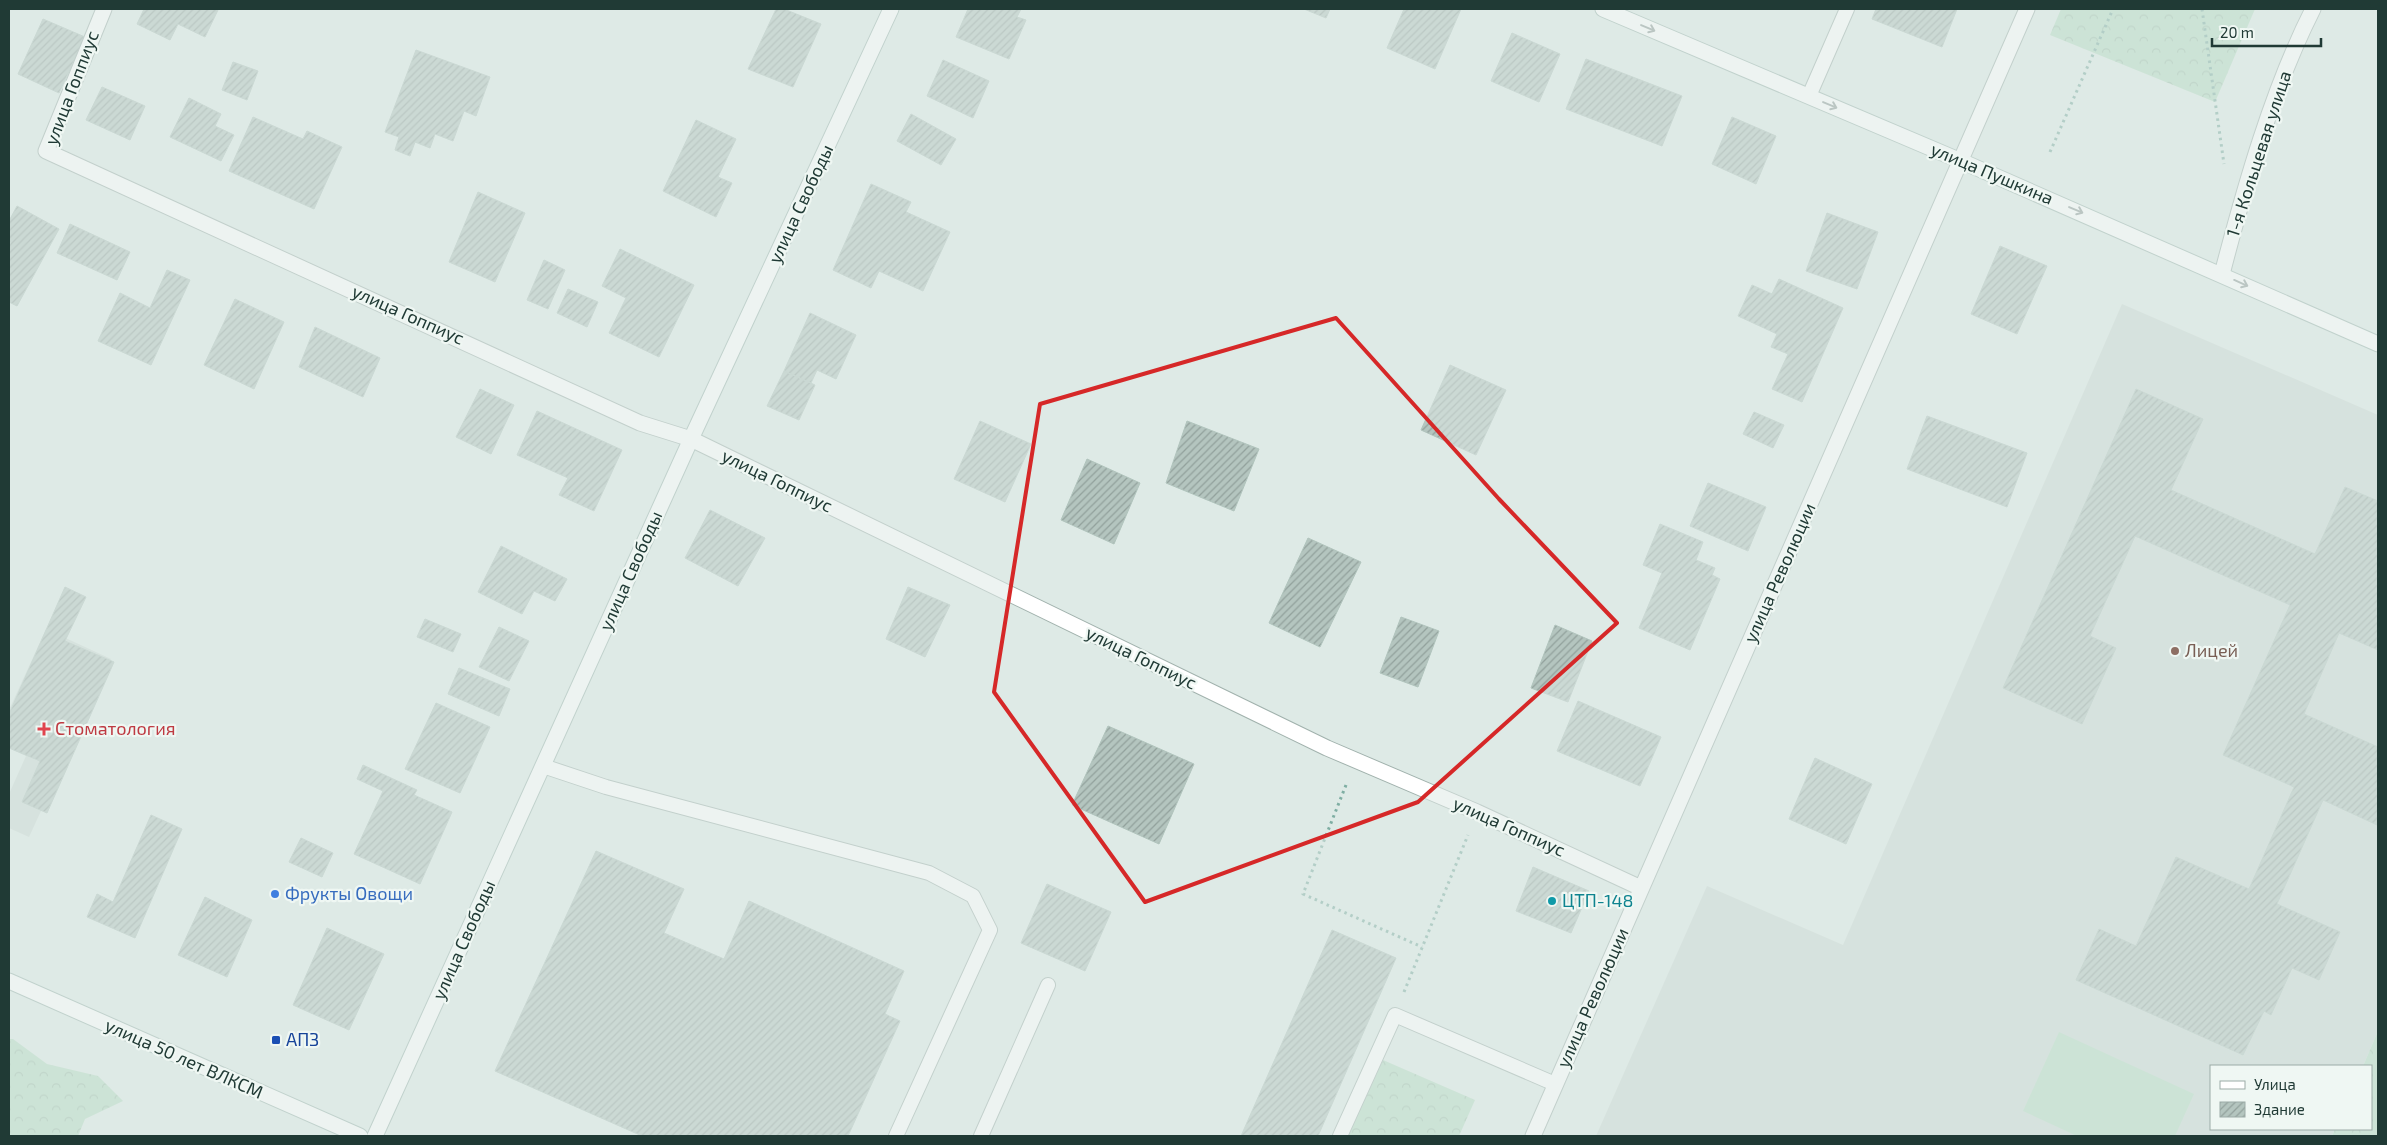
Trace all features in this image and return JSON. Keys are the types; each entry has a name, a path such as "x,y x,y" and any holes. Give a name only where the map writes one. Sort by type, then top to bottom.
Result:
{"street":[{"name":"улица Гоппиус","path":"104,9 46,151 640,423 691,439 1356,761 1477,812 1641,888"},
{"name":"улица Свободы","path":"375,1136 691,439 891,9"},
{"name":"улица Пушкина","path":"1603,9 1961,161 2378,344"},
{"name":"улица Революции","path":"1533,1136 2027,9"},
{"name":"1-я Кольцевая улица","path":"2222,274 2243,194 2296,42 2313,9"},
{"name":"улица 50 лет ВЛКСМ","path":"9,981 360,1136"}],"lane":[{"path":"1809,96 1847,9"},
{"path":"542,766 606,787 929,873 973,896 990,930 896,1136"},
{"path":"981,1136 1048,985"},
{"path":"1340,1136 1395,1016 1555,1084"}],"path":[{"path":"2050,152 2113,9"},
{"path":"2202,9 2225,172"},
{"path":"1356,761 1304,894 1422,947"},
{"path":"1395,1016 1477,812"}],"highlighted area":[{"path":"1336,318 1499,499 1617,623 1418,802 1145,902 994,692 1040,404"}],"shaded area":[{"name":"Лицей","path":"2122,304 2378,415 2378,1031 2363,1065 2210,1065 2210,1130 2335,1130 2332,1136 1596,1136 1707,886 1843,945"},
{"name":"Стоматология","path":"46,629 111,659 29,837 9,828 9,794 26,756 9,748 9,710"}],"green space":[{"path":"2061,9 2255,9 2215,102 2050,35"},
{"path":"2378,1031 2378,1136 2332,1136 2335,1130 2372,1130 2372,1065 2363,1065"},
{"path":"2059,1032 2194,1094 2175,1136 2077,1136 2023,1111"},
{"path":"9,1039 13,1039 47,1064 98,1076 123,1101 85,1119 78,1136 9,1136"},
{"path":"1383,1060 1475,1100 1459,1136 1348,1136"}],"building":[{"path":"144,9 218,10 205,37 178,24 170,40 137,24"},
{"path":"776,9 784,9 821,24 793,87 748,69"},
{"path":"968,9 1021,9 1017,17 1026,20 1009,59 956,37"},
{"path":"1304,9 1330,9 1326,18"},
{"path":"1404,9 1461,9 1435,69 1387,48"},
{"path":"1876,9 1957,9 1942,47 1872,19"},
{"path":"43,19 85,37 59,93 18,74"},
{"path":"1512,33 1560,54 1539,102 1491,81"},
{"path":"416,50 490,77 476,116 464,111 453,141 435,134 430,148 415,142 410,156 395,150 399,137 385,132"},
{"path":"1586,59 1682,96 1662,146 1566,109"},
{"path":"943,60 989,81 973,118 927,96"},
{"path":"233,62 258,71 247,100 222,90"},
{"path":"102,87 145,106 130,140 86,120"},
{"path":"189,98 221,114 215,126 234,135 221,161 170,137"},
{"path":"911,114 956,139 941,165 897,141"},
{"path":"253,117 303,139 307,131 342,147 314,209 229,171"},
{"path":"1732,117 1776,136 1756,184 1712,164"},
{"path":"696,120 736,139 718,177 732,183 716,217 663,191"},
{"path":"871,184 911,202 906,212 950,232 923,291 879,271 871,288 833,270"},
{"path":"478,192 525,213 495,282 449,262"},
{"path":"17,206 59,229 17,306 9,302 9,246 11,242 9,240 9,221"},
{"path":"1827,213 1878,232 1857,289 1806,271"},
{"path":"70,224 130,252 117,280 57,253"},
{"path":"2000,246 2047,266 2017,334 1971,314"},
{"path":"620,249 694,285 659,357 609,333 626,298 602,286"},
{"path":"544,260 565,270 548,309 527,300"},
{"path":"167,270 190,280 151,365 98,341 120,293 150,308"},
{"path":"1779,279 1843,308 1802,402 1772,389 1788,354 1771,347 1777,334 1738,316 1752,285 1772,294"},
{"path":"568,289 598,302 587,327 557,313"},
{"path":"235,299 284,322 254,389 204,365"},
{"path":"810,313 856,335 836,379 817,370 811,383 784,371"},
{"path":"315,327 380,358 363,397 299,367"},
{"path":"1450,365 1506,390 1476,455 1421,430"},
{"path":"784,371 815,385 799,420 767,406"},
{"path":"480,389 514,405 491,454 456,437"},
{"path":"2136,389 2203,419 2171,490 2315,554 2345,487 2378,501 2378,650 2339,633 2304,714 2378,747 2378,823 2377,825 2323,800 2277,904 2340,932 2319,980 2292,968 2271,1015 2264,1011 2243,1055 2076,980 2099,929 2136,946 2176,857 2249,889 2294,787 2223,755 2290,605 2135,536 2090,636 2116,648 2082,724 2003,688"},
{"path":"537,411 622,450 594,511 559,495 568,478 517,455"},
{"path":"1754,412 1784,425 1773,448 1743,434"},
{"path":"1927,416 2027,453 2007,507 1907,469"},
{"path":"980,421 1031,444 1005,502 954,479"},
{"path":"1187,421 1259,449 1234,511 1166,483"},
{"path":"1087,459 1140,483 1114,544 1061,520"},
{"path":"1708,483 1766,507 1748,551 1690,526"},
{"path":"710,510 765,538 738,586 685,558"},
{"path":"1660,524 1703,542 1696,560 1715,568 1712,575 1720,579 1690,650 1639,628 1662,573 1643,565"},
{"path":"1308,538 1361,562 1320,647 1269,623"},
{"path":"501,546 567,579 555,601 534,591 522,614 478,592"},
{"name":"Стоматология","path":"65,587 86,597 65,641 114,662 47,813 22,802 40,761 9,748 9,714"},
{"path":"908,587 950,605 925,657 886,639"},
{"path":"1401,617 1439,631 1418,687 1380,673"},
{"path":"425,619 461,634 453,652 417,637"},
{"path":"1555,625 1592,641 1568,702 1531,688"},
{"path":"499,627 529,641 509,681 479,667"},
{"path":"459,668 510,689 499,716 448,694"},
{"path":"1578,701 1661,737 1640,786 1557,751"},
{"path":"436,703 490,727 460,793 405,769"},
{"path":"1108,726 1194,764 1159,844 1072,805"},
{"path":"1815,758 1872,784 1846,844 1789,819"},
{"path":"363,765 417,790 414,795 452,812 420,884 354,854 383,791 357,779"},
{"path":"151,815 182,829 135,938 87,917 97,894 113,902"},
{"path":"301,838 333,853 322,877 289,862"},
{"path":"596,851 684,889 664,933 724,959 749,901 904,971 885,1014 900,1021 848,1136 642,1136 495,1071"},
{"name":"ЦТП-148","path":"1533,867 1589,891 1571,933 1516,911"},
{"path":"1047,884 1111,912 1085,971 1021,943"},
{"path":"205,897 252,920 227,977 178,955"},
{"path":"327,928 384,954 349,1030 293,1005"},
{"path":"1332,930 1396,958 1318,1136 1241,1136"}],"place":[{"name":"Лицей","path":"2175,651"},
{"name":"Стоматология","path":"44,729"},
{"name":"Фрукты Овощи","path":"275,894"},
{"name":"ЦТП-148","path":"1552,901"},
{"name":"АПЗ","path":"276,1040"}]}
